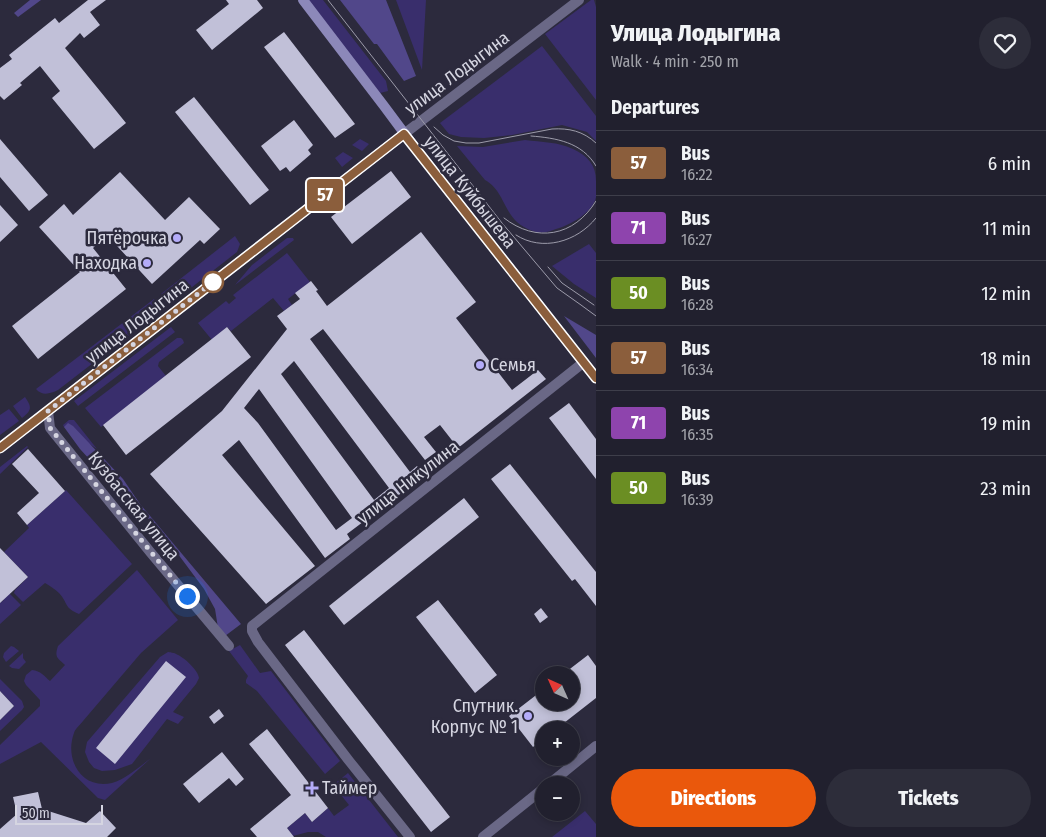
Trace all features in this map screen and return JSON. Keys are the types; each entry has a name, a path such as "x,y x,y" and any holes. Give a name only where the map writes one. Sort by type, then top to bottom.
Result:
{"main road":[{"name":"улица Куйбышева","path":"303,0 404,134 596,378"},
{"name":"улица Лодыгина","path":"0,448 404,134"}],"street":[{"name":"улица Лодыгина","path":"404,134 579,0"},
{"name":"улица Никулина","path":"410,837 274,662 252,631 252,626 584,362"},
{"name":"Кузбасская улица","path":"48,411 50,428 229,646"},
{"path":"559,776 596,746"},
{"path":"483,837 535,795"}],"shaded area":[{"path":"30,0 41,0 18,17 14,13"},
{"path":"307,0 323,0 386,81 388,91 380,93"},
{"path":"340,0 386,0 416,76 404,81 377,44 374,44"},
{"path":"396,0 426,0 422,70"},
{"path":"591,0 594,0 596,7 596,100 545,34"},
{"path":"542,46 596,116 596,141 587,132 562,125 512,135 484,138 461,137 449,134 440,123"},
{"path":"360,139 369,144 362,151 352,145"},
{"path":"525,140 568,147 583,155 593,166 596,175 596,197 594,203 580,218 562,227 545,232 536,232 523,226 510,214 498,192 485,180 457,146 483,147"},
{"path":"343,152 353,158 342,167 335,158"},
{"path":"235,236 240,244 237,252 178,298 169,298 161,294"},
{"path":"287,238 293,238 294,240 235,285 252,265"},
{"path":"589,244 596,253 596,298 574,284 552,266"},
{"path":"287,253 310,282 288,299 292,305 284,311 273,298 231,331 227,327 212,340 198,323 226,301 229,304 236,298 233,295"},
{"path":"154,299 157,312 154,316 58,390 46,394 36,389"},
{"path":"564,316 596,335 596,358"},
{"path":"171,327 175,332 78,406 74,401"},
{"path":"177,338 181,338 184,343 159,362 158,366 166,376 101,427 85,408"},
{"path":"25,397 30,408 28,413 22,418 13,406"},
{"path":"9,409 19,421 0,435 0,415"},
{"path":"69,420 74,420 97,449 64,427 63,425"},
{"path":"68,423 123,479 140,504 241,624 225,636 218,628 215,609 204,589 172,546 119,485 102,473 80,449 64,427"},
{"path":"28,447 0,474 0,467"},
{"path":"66,490 132,564 79,614 68,607 59,593 45,583 23,602 14,593 28,577 4,552 29,528 27,525"},
{"path":"137,570 178,620 141,653 76,728 72,743 72,753 78,771 92,782 101,784 112,783 122,779 151,758 105,800 98,798 41,742 0,764 0,745 40,706 40,700 24,681 26,675 32,670 38,671 50,681 65,665 57,655 58,646"},
{"path":"4,588 21,605 0,624 0,603 4,600 0,595"},
{"path":"240,645 260,673 271,671 340,761 325,774 257,691 246,683 248,676 229,651"},
{"path":"11,646 19,651 6,662 3,657 4,653"},
{"path":"168,652 176,654 187,661 196,671 199,678 173,712 184,717 178,724 167,719 132,764 115,770 102,771 94,768 85,752 87,742 160,657"},
{"path":"23,653 23,658 26,662 19,669 9,666"},
{"path":"0,679 22,701 24,707 0,731 0,720 14,706 0,691"},
{"path":"348,773 398,837 326,837 318,832 308,832 293,836 287,828 305,813 312,822 328,808 334,816 349,805 333,785"},
{"path":"585,811 596,824 596,837 552,837 572,821 580,821 580,815"}],"building":[{"path":"88,0 106,0 90,12 100,25 84,38 80,33 65,48 126,123 94,149 52,98 60,91 40,66 4,100 0,96 0,68 12,59 9,55 55,18 59,23"},
{"path":"226,0 257,0 263,8 212,50 196,30 229,4"},
{"path":"284,32 355,124 335,138 264,47"},
{"path":"194,97 269,190 250,205 175,112"},
{"path":"294,120 313,145 308,150 311,154 290,172 286,167 280,171 261,146"},
{"path":"0,139 48,195 29,211 0,177"},
{"path":"391,171 411,197 352,244 331,217"},
{"path":"120,172 165,220 189,197 220,229 204,244 200,240 152,284 107,235 93,248 126,289 38,359 12,326 80,272 39,227 64,204 73,215"},
{"path":"0,205 18,225 0,242"},
{"path":"421,232 476,302 456,318 512,390 538,370 546,379 458,448 440,425 424,437 436,452 425,460 323,329 310,339 410,472 417,466 424,476 347,534 350,539 325,558 239,440 222,455 315,566 266,604 150,474 222,411 287,329 277,316 300,299 295,293 311,281 327,306","holes":["294,361 389,488 374,500 281,374","259,389 352,518 336,530 258,423 244,408"]},
{"path":"227,327 251,357 126,455 103,425"},
{"path":"569,403 596,439 596,479 549,418"},
{"path":"28,449 65,491 27,525 17,513 39,493 12,464"},
{"path":"510,464 596,572 596,606 575,579 572,581 491,479"},
{"path":"464,498 479,517 344,625 329,606"},
{"path":"0,548 28,577 0,603"},
{"path":"438,600 497,675 475,693 416,617"},
{"path":"541,608 548,617 540,623 534,614"},
{"path":"304,630 450,817 431,832 285,645"},
{"path":"588,655 596,666 596,698 580,710 580,666 574,666"},
{"path":"166,661 186,677 115,764 96,748"},
{"path":"0,691 14,706 0,720"},
{"path":"535,696 535,711 579,711 567,721 535,721 535,745 533,747 509,716"},
{"path":"219,709 224,716 214,724 209,717"},
{"path":"267,729 328,808 312,822 305,813 287,828 294,837 257,837 250,829 291,795 249,744"},
{"path":"222,752 244,779 236,786 229,778 199,803 183,784"},
{"path":"38,792 42,809 86,823 100,811 116,828 107,837 0,837 0,829 17,814 13,797"}],"tram line":[{"path":"328,0 502,223 557,288 596,316"},
{"path":"434,127 454,141 466,143 479,143 552,129 581,133 596,143"},
{"path":"531,136 550,138 576,146 596,166"},
{"path":"504,218 516,226 529,231 541,233 554,232 566,229 577,222 596,201"},
{"path":"516,235 537,243 559,242 579,233 596,218"},
{"path":"548,267 562,283 594,305"}],"bus line":[{"name":"57","path":"0,448 404,134 596,378"}],"place":[{"name":"Пятёрочка","path":"177,238"},
{"name":"Находка","path":"147,263"},
{"name":"Семья","path":"480,365"},
{"name":"Спутник. Корпус № 1","path":"528,716"},
{"name":"Таймер","path":"312,788"}],"route":[{"path":"187,596 50,428 48,411 213,282"}]}
